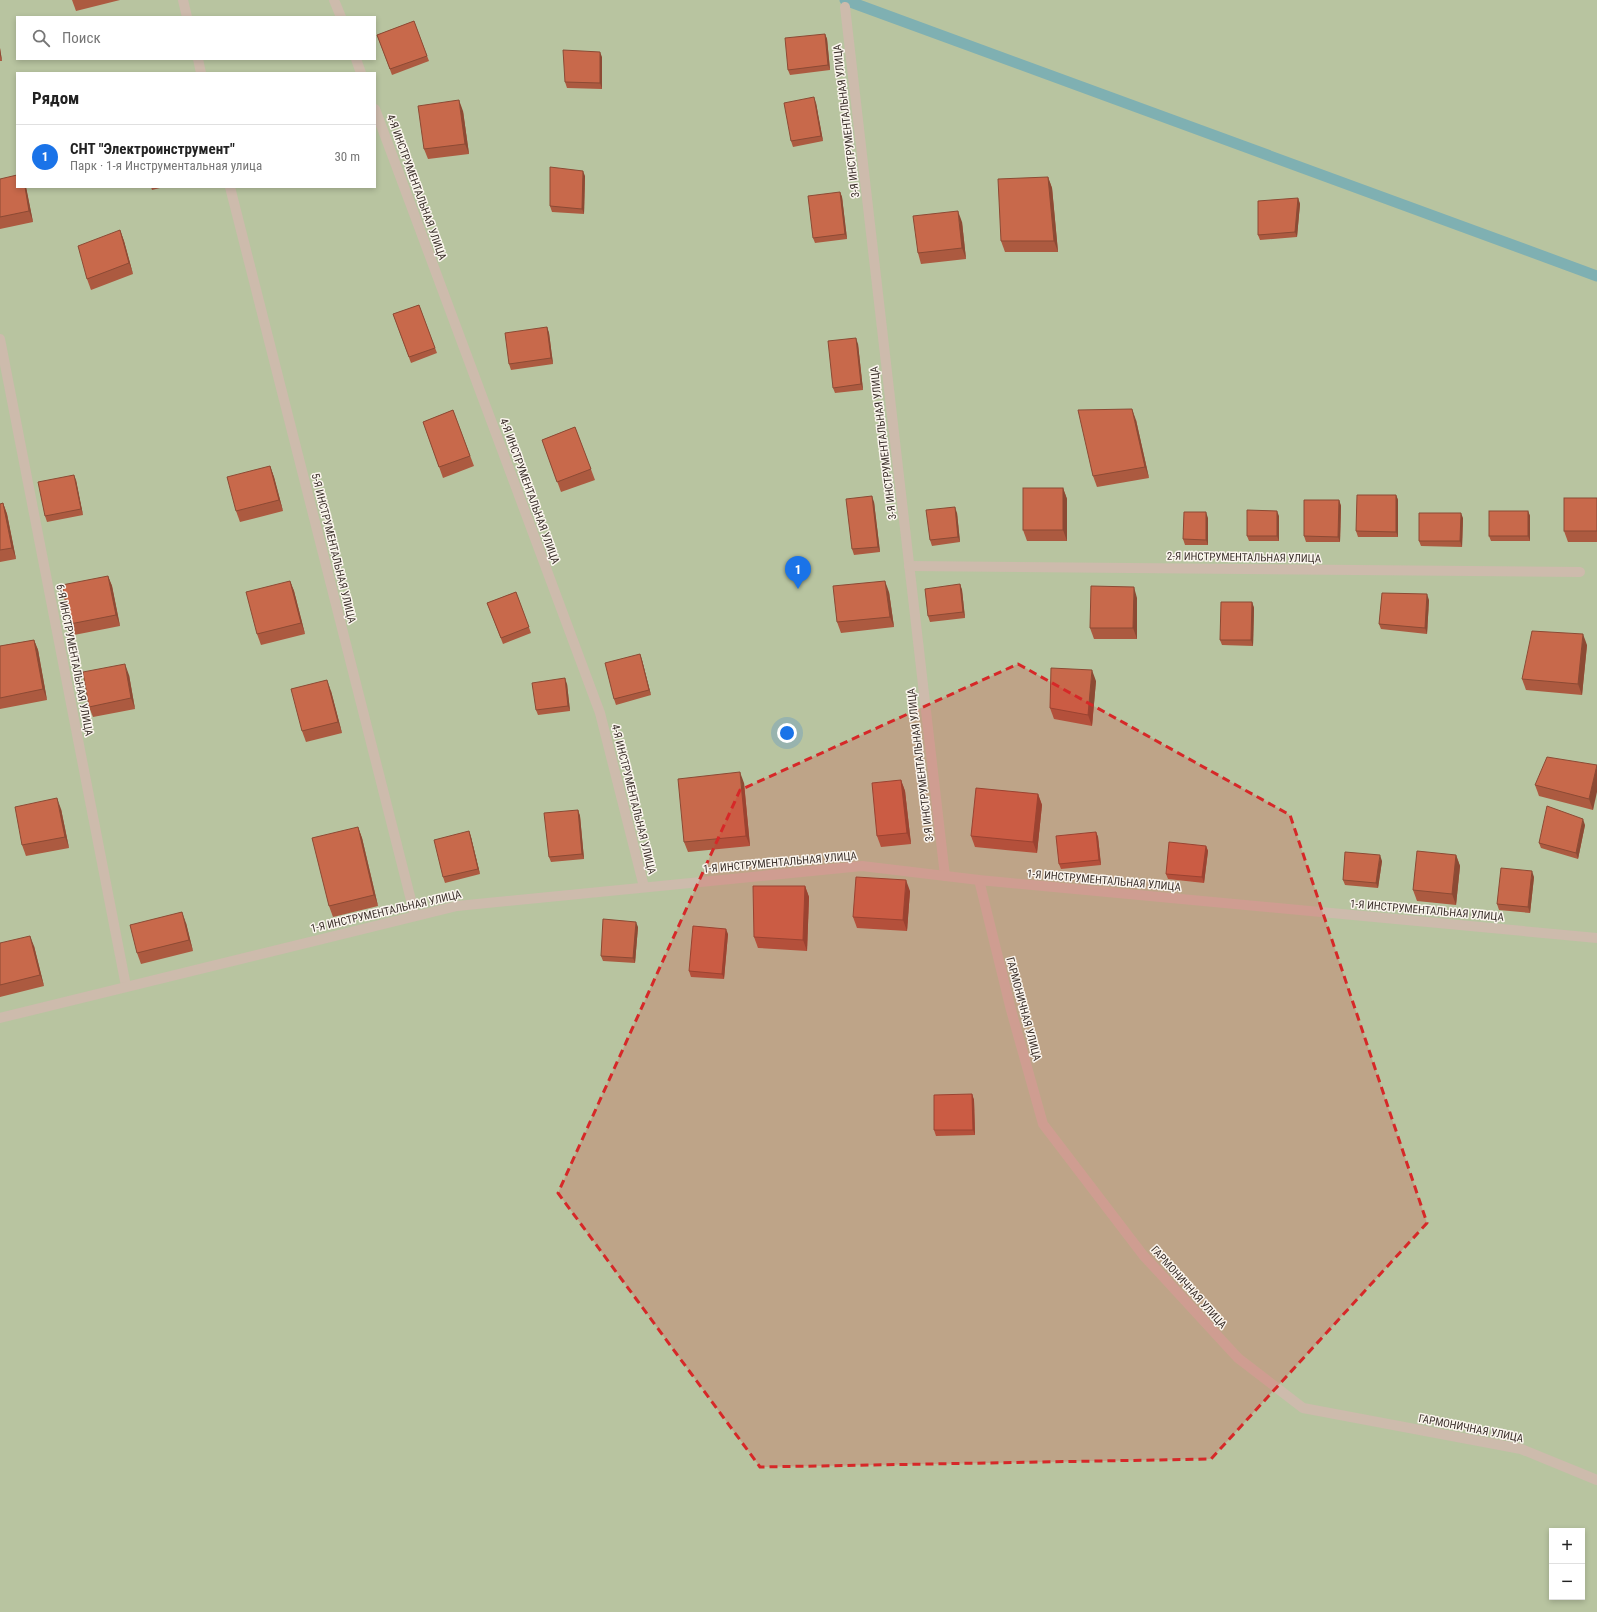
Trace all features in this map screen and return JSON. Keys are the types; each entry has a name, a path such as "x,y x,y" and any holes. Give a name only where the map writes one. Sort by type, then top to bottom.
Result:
{"street":[{"path":"183,0 187,16"},
{"path":"334,0 340,16"},
{"name":"3-Я ИНСТРУМЕНТАЛЬНАЯ УЛИЦА","path":"845,7 945,876"},
{"path":"198,60 201,72"},
{"path":"356,60 361,72"},
{"name":"4-Я ИНСТРУМЕНТАЛЬНАЯ УЛИЦА","path":"376,112 600,713 644,887"},
{"name":"5-Я ИНСТРУМЕНТАЛЬНАЯ УЛИЦА","path":"230,188 415,916"},
{"name":"6-Я ИНСТРУМЕНТАЛЬНАЯ УЛИЦА","path":"0,339 126,986"},
{"name":"2-Я ИНСТРУМЕНТАЛЬНАЯ УЛИЦА","path":"909,566 1580,572"},
{"name":"1-Я ИНСТРУМЕНТАЛЬНАЯ УЛИЦА","path":"0,1018 457,906 862,866 979,880 1597,938"},
{"name":"ГАРМОНИЧНАЯ УЛИЦА","path":"979,880 1010,1010 1043,1124 1143,1255 1238,1358 1303,1408 1521,1449 1597,1480"}],"highlighted area":[{"path":"1018,664 1290,815 1427,1223 1211,1459 760,1467 558,1193 740,790"}],"green space":[{"path":"0,0 1597,0 1597,1612 0,1612"}],"building":[{"path":"414,21 427,56 390,69 377,35"},
{"path":"825,34 828,65 788,70 785,38"},
{"path":"563,50 600,52 600,83 565,82"},
{"path":"814,97 821,136 791,141 784,103"},
{"path":"459,100 465,144 424,149 418,106"},
{"path":"550,167 583,171 582,209 550,206"},
{"path":"16,175 16,188 25,188 29,211 0,217 0,179"},
{"path":"1048,177 1054,241 1001,241 998,179"},
{"path":"840,192 845,234 813,238 808,196"},
{"path":"1298,198 1295,232 1258,235 1258,201"},
{"path":"958,211 962,248 918,253 913,216"},
{"path":"120,230 129,263 87,279 78,246"},
{"path":"419,305 435,348 409,357 393,314"},
{"path":"547,327 551,358 509,364 505,333"},
{"path":"856,338 861,384 833,388 828,341"},
{"path":"1132,409 1145,467 1093,476 1078,410"},
{"path":"453,410 470,456 439,467 423,422"},
{"path":"575,427 591,469 557,482 542,440"},
{"path":"270,466 279,500 236,511 227,477"},
{"path":"74,475 81,509 45,516 38,482"},
{"path":"1023,488 1063,488 1063,530 1023,530"},
{"path":"1357,495 1396,495 1396,532 1356,531"},
{"path":"872,496 878,547 852,549 846,499"},
{"path":"1564,498 1597,498 1597,531 1564,531"},
{"path":"1304,500 1339,500 1338,537 1304,536"},
{"path":"3,503 12,548 0,550 0,504"},
{"path":"955,507 958,537 930,540 926,510"},
{"path":"1247,510 1277,511 1277,536 1247,536"},
{"path":"1489,511 1528,511 1528,536 1489,536"},
{"path":"1184,512 1206,512 1206,540 1183,539"},
{"path":"1419,513 1461,513 1460,541 1419,541"},
{"path":"108,576 116,615 70,624 62,585"},
{"path":"290,581 301,623 257,634 246,592"},
{"path":"885,581 890,617 837,622 833,586"},
{"path":"960,584 963,612 928,616 925,589"},
{"path":"1091,586 1134,587 1133,628 1090,628"},
{"path":"516,592 529,627 501,638 487,603"},
{"path":"1382,593 1427,594 1425,628 1379,624"},
{"path":"1221,602 1252,602 1251,640 1220,640"},
{"path":"1532,631 1583,634 1578,684 1522,679"},
{"path":"34,640 43,689 0,698 0,646"},
{"path":"640,654 649,690 614,699 605,663"},
{"path":"125,664 131,698 89,707 83,672"},
{"path":"1051,668 1092,670 1088,715 1050,708"},
{"path":"565,678 568,706 536,710 532,683"},
{"path":"327,680 338,722 302,731 291,689"},
{"path":"1547,757 1597,765 1589,799 1535,785"},
{"path":"740,772 746,836 684,842 678,779"},
{"path":"901,780 907,833 877,836 872,783"},
{"path":"976,788 1038,794 1033,842 971,836"},
{"path":"57,798 65,837 22,845 15,807"},
{"path":"1547,806 1583,819 1576,853 1539,843"},
{"path":"578,810 582,854 549,857 544,813"},
{"path":"358,827 374,895 329,906 312,838"},
{"path":"469,831 478,869 443,877 434,840"},
{"path":"1096,832 1099,860 1059,864 1056,836"},
{"path":"1169,842 1206,846 1202,877 1166,874"},
{"path":"1417,851 1456,855 1452,894 1413,890"},
{"path":"1345,852 1380,855 1376,883 1343,880"},
{"path":"1501,868 1532,871 1528,907 1497,904"},
{"path":"856,877 906,880 903,920 853,917"},
{"path":"753,886 805,886 803,940 754,937"},
{"path":"182,912 189,940 137,953 130,925"},
{"path":"603,919 636,922 633,958 601,956"},
{"path":"693,926 726,929 722,974 689,971"},
{"path":"30,936 40,975 0,985 0,943"},
{"path":"972,1094 973,1130 934,1130 934,1095"}],"waterway":[{"path":"845,0 1597,276"}],"place":[{"name":"СНТ \"Электроинструмент\"","path":"798,589"}]}
